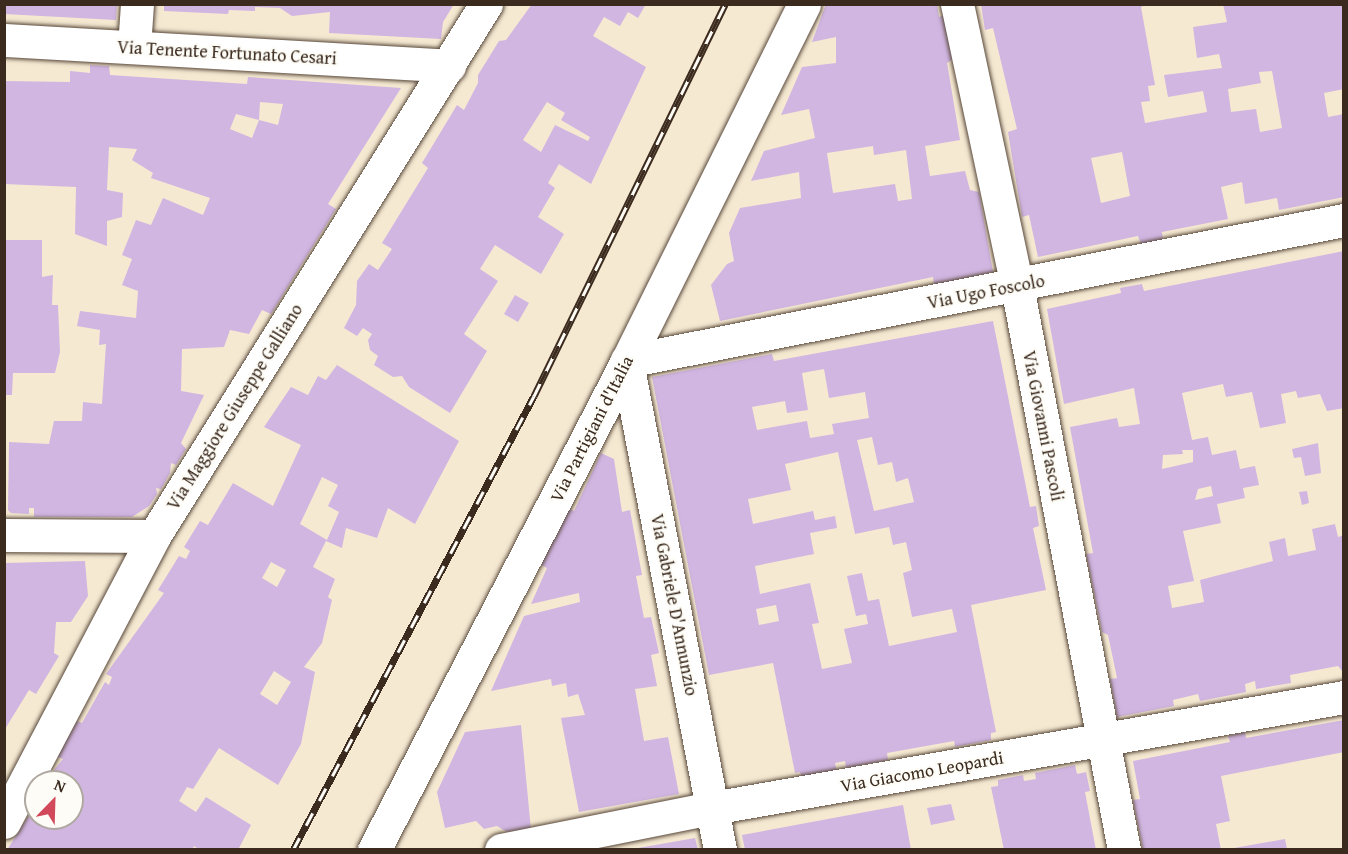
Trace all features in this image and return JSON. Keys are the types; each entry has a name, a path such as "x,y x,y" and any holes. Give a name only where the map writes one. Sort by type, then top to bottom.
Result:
{"street":[{"path":"134,47 137,4"},
{"name":"Via Maggiore Giuseppe Galliano","path":"4,822 154,536 486,4"},
{"name":"Via Partigiani d'Italia","path":"374,849 627,361 804,4"},
{"name":"Via Giovanni Pascoli","path":"957,4 1017,286 1124,849"},
{"name":"Via Tenente Fortunato Cesari","path":"4,40 449,66"},
{"name":"Via Ugo Foscolo","path":"627,361 1344,220"},
{"name":"Via Gabriele D'Annunzio","path":"627,361 720,849"},
{"path":"4,535 154,536"},
{"name":"Via Giacomo Leopardi","path":"501,849 712,808 1102,742 1344,697"}],"building":[{"path":"4,4 117,4 116,20 4,14"},
{"path":"164,4 454,4 443,22 441,39 329,33 330,12 292,16 280,8 255,7 255,11 229,10 228,14 164,11"},
{"path":"532,4 646,4 638,18 628,12 620,26 604,17 593,36 646,67 591,184 559,164 548,183 555,188 538,217 564,234 541,274 495,245 480,269 498,281 464,334 487,351 450,413 409,387 402,376 393,377 374,365 378,356 370,350 368,340 372,334 363,328 357,336 344,328 356,305 357,281 369,264 378,270 392,249 382,243 428,168 422,163 457,105 464,110 478,83 478,75 499,41 506,40","holes":["547,102 565,113 561,120 590,137 588,141 555,125 541,152 523,140"]},
{"path":"826,4 937,4 939,17 945,15 953,59 947,63 960,140 925,146 930,176 965,171 970,190 979,192 993,272 934,285 933,277 720,321 711,285 727,264 734,261 729,233 740,208 801,198 799,172 751,181 764,151 815,138 809,109 781,115 802,67 836,63 836,37 812,42","holes":["873,146 874,155 906,150 912,199 898,201 895,184 833,193 827,153"]},
{"path":"981,4 1147,4 1141,7 1155,85 1148,86 1150,101 1141,102 1145,123 1207,112 1203,91 1168,97 1164,75 1222,68 1219,54 1197,58 1193,27 1227,22 1223,4 1344,4 1344,89 1324,93 1328,117 1344,114 1344,197 1279,210 1277,198 1245,204 1242,182 1221,187 1228,219 1162,232 1163,240 1141,244 1138,236 1038,257 1029,215 1022,217 1008,132 1017,129 993,28 985,30","holes":["1272,71 1282,128 1260,132 1256,109 1231,112 1228,89 1261,83 1259,72","1122,152 1130,196 1101,203 1091,158"]},
{"path":"90,65 109,66 110,75 247,84 248,77 401,88 328,204 336,209 271,314 262,310 249,334 230,330 224,347 182,349 181,391 204,395 181,443 186,449 176,465 171,463 170,473 161,489 156,488 157,494 149,506 132,517 34,517 34,508 29,508 29,514 11,513 8,510 9,442 49,444 54,421 82,421 83,402 102,404 106,344 99,345 100,330 77,326 80,311 136,318 138,291 122,285 132,259 122,255 136,220 151,225 163,198 203,215 210,198 151,178 153,173 132,160 137,149 109,147 107,190 123,193 122,217 107,221 107,246 75,234 76,187 4,184 4,81 70,82 70,71 90,73","holes":["260,102 283,104 278,125 259,120","236,114 259,120 252,138 230,129"]},
{"path":"4,240 42,240 42,277 53,275 52,305 58,305 60,352 55,373 13,373 12,395 4,395"},
{"path":"1344,251 1344,408 1327,411 1320,394 1298,398 1296,391 1281,394 1286,423 1260,428 1252,392 1226,397 1223,384 1182,393 1192,440 1208,437 1212,455 1236,450 1240,469 1255,466 1259,485 1243,488 1245,498 1217,504 1221,523 1183,531 1194,581 1168,586 1172,608 1204,602 1200,580 1273,561 1269,542 1285,538 1288,556 1316,550 1312,529 1335,524 1338,537 1344,535 1344,673 1338,666 1290,675 1291,683 1256,689 1255,681 1245,684 1246,692 1200,701 1198,694 1173,700 1174,706 1117,717 1110,679 1117,678 1108,635 1102,632 1086,554 1093,553 1070,427 1117,418 1119,427 1140,424 1134,388 1064,404 1047,309 1121,293 1120,288 1142,284 1144,291","holes":["1182,450 1193,450 1193,462 1162,469 1163,455 1183,454","1211,486 1213,496 1195,500 1198,489"]},
{"path":"515,295 529,303 518,322 504,314"},
{"path":"993,321 1030,507 1036,506 1039,526 1033,528 1046,590 971,605 996,732 991,733 991,740 955,747 954,741 887,753 888,760 846,768 845,761 835,763 837,772 802,779 800,772 795,773 773,663 709,675 652,377 772,354 774,361","holes":["824,369 829,398 865,392 869,418 832,424 834,434 810,438 807,421 757,430 752,407 785,401 787,413 808,410 802,373","872,437 878,465 892,462 896,482 908,478 914,502 874,511 857,440","838,452 855,534 889,527 893,545 906,542 912,570 903,573 912,617 952,609 957,632 889,646 879,599 868,601 862,573 847,576 856,616 866,614 868,624 844,629 852,663 822,669 812,624 819,623 810,583 760,594 755,566 814,554 810,533 837,528 835,516 815,520 813,511 753,524 748,499 791,490 785,464","776,605 779,621 759,625 756,609"]},
{"path":"337,365 459,441 415,524 388,508 377,538 346,528 342,548 326,541 313,567 335,579 328,597 332,600 322,643 304,667 315,672 301,744 278,785 219,748 193,789 187,787 179,801 196,812 206,797 251,825 238,850 200,850 194,846 192,850 7,850 24,823 24,830 84,830 84,770 54,770 63,759 56,756 77,721 82,723 105,682 109,685 112,677 106,674 164,593 158,590 179,556 186,559 190,551 184,547 200,521 208,525 233,483 273,506 301,445 264,427 291,387 308,395 318,376 326,380","holes":["322,477 338,485 328,506 339,512 327,540 300,524","271,562 286,570 277,587 262,578","274,671 291,682 277,705 260,694"]},
{"path":"1318,443 1321,473 1305,476 1301,457 1294,458 1292,449"},
{"path":"601,453 614,459 622,512 630,510 642,575 636,576 644,618 651,617 659,653 651,655 657,686 635,689 644,741 668,737 679,794 579,812 561,718 585,715 578,694 568,697 566,683 552,686 551,679 491,691 524,616 580,602 579,593 531,604 547,568 541,565 567,507 574,511"},
{"path":"1307,491 1309,503 1302,505 1299,492"},
{"path":"85,561 88,596 71,622 56,622 54,653 59,656 36,694 29,690 5,729 5,563"},
{"path":"1344,720 1344,752 1221,776 1230,821 1216,824 1221,850 1143,850 1133,800 1140,799 1133,761 1230,742 1228,736 1245,732 1246,738"},
{"path":"521,725 531,830 507,832 497,826 484,829 476,821 445,828 437,792 465,732"},
{"path":"1075,765 1077,774 1086,772 1090,791 1085,792 1096,850 1004,850 991,787 998,786 998,780 1023,775 1024,781 1036,779 1035,773"},
{"path":"951,804 955,820 931,825 927,808"},
{"path":"903,805 911,850 745,850 742,835"},
{"path":"695,838 698,850 639,850 638,848"},
{"path":"1285,839 1287,849 1234,850 1234,848"}],"railway":[{"path":"293,850 534,396 725,4"}]}
